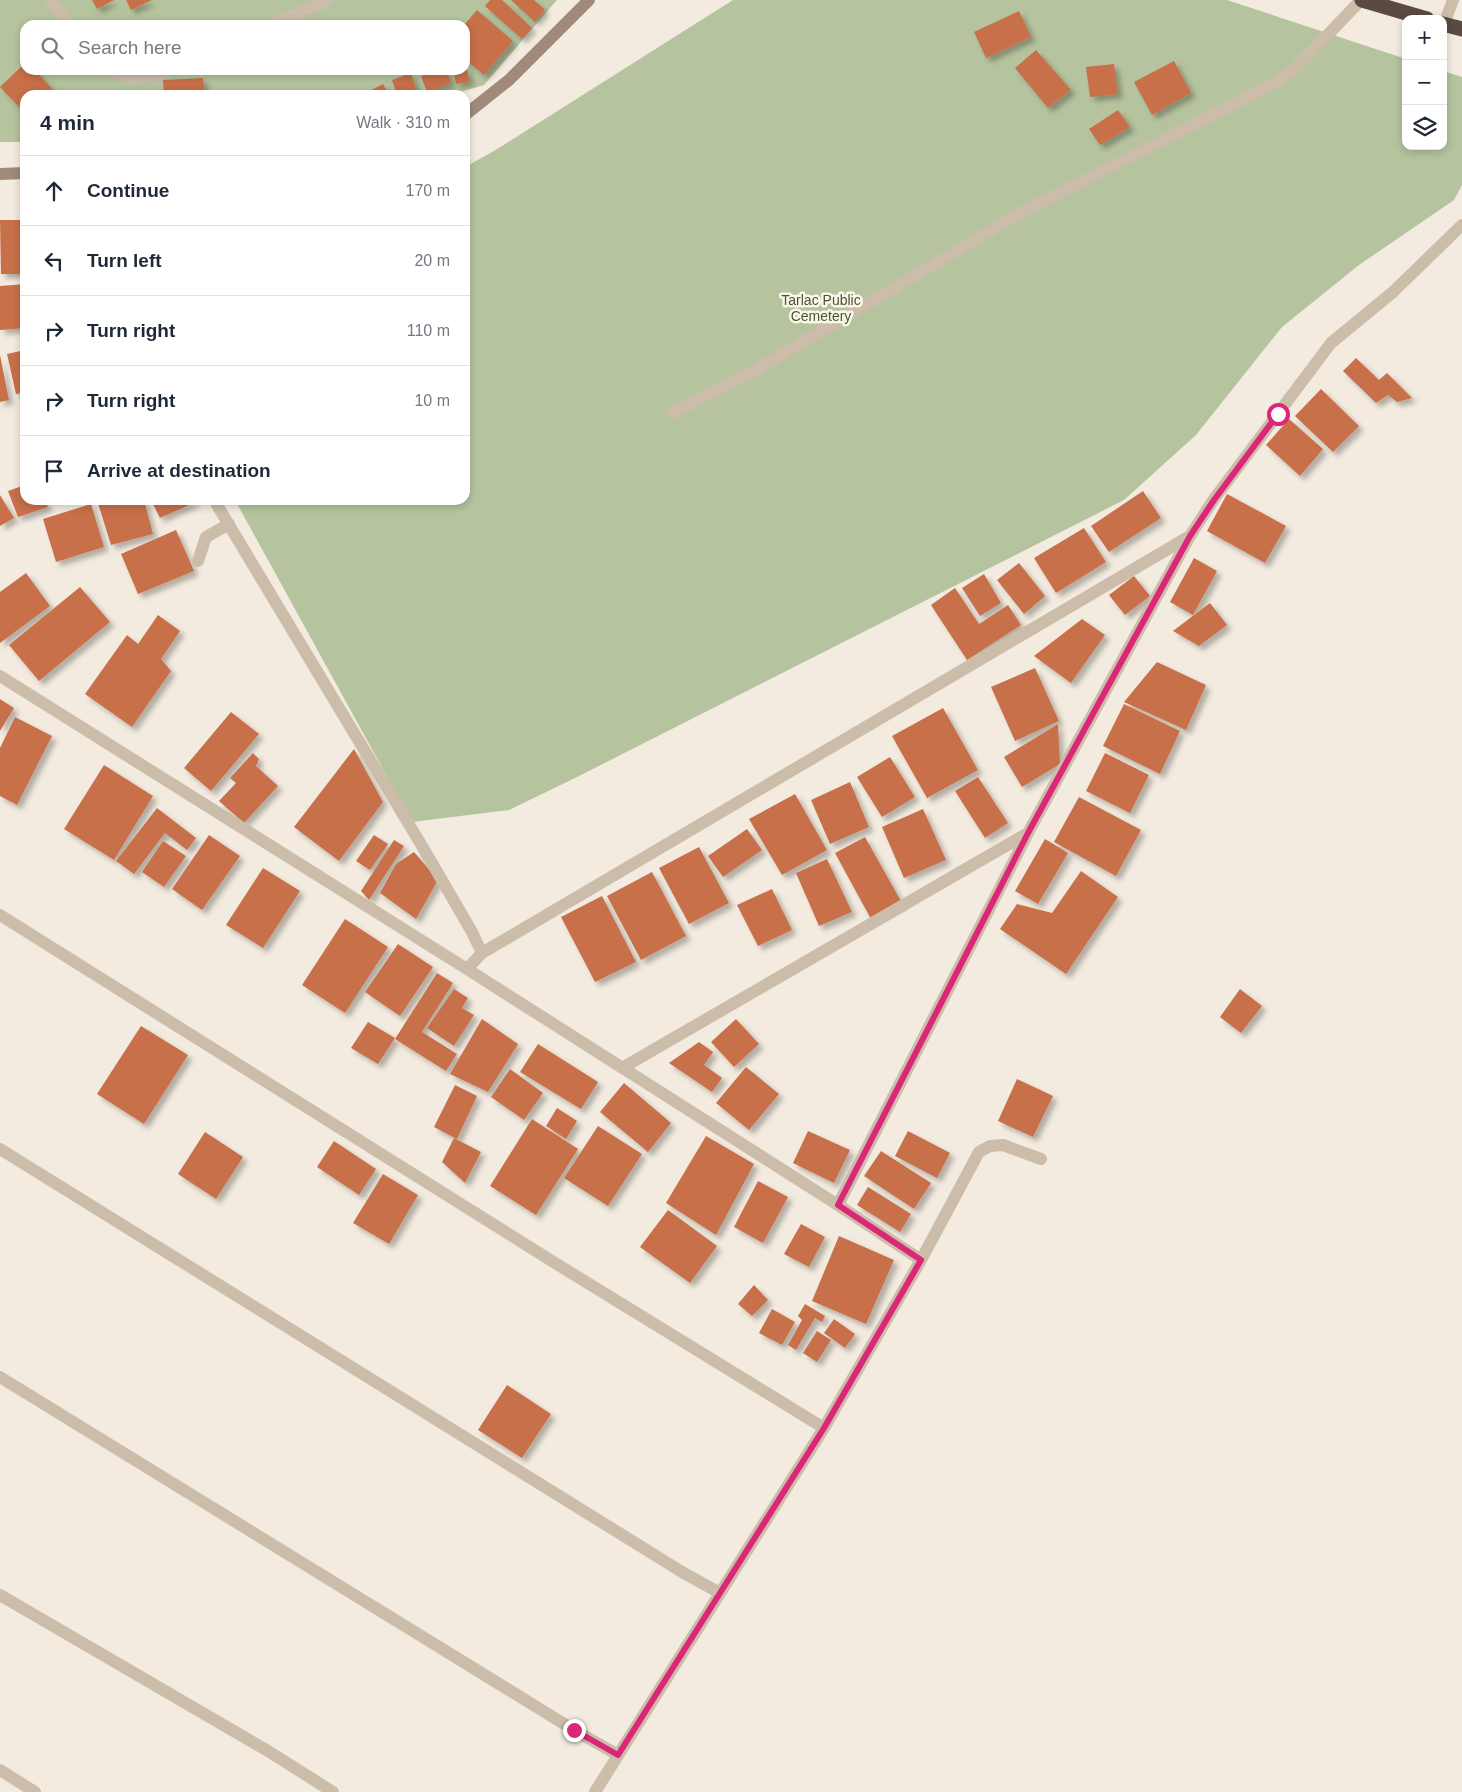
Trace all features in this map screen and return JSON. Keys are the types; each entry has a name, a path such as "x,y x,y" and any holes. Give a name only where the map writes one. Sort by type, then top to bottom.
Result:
{"highway":[{"path":"1361,0 1412,15"},
{"path":"1447,25 1462,29"}],"street":[{"path":"50,0 66,20"},
{"path":"282,20 327,0"},
{"path":"470,111 509,80 589,0"},
{"path":"672,413 754,371 1022,212 1256,93 1293,71 1361,0"},
{"path":"1447,15 1452,0"},
{"path":"122,75 130,78 161,75"},
{"path":"0,174 20,173"},
{"path":"838,1205 1028,833 1190,536 1214,500 1331,343 1393,292 1462,225"},
{"path":"217,505 425,851 472,932 482,953"},
{"path":"198,562 206,537 229,524"},
{"path":"467,969 482,953 1190,536"},
{"path":"0,676 467,969 838,1205 921,1260"},
{"path":"622,1068 1028,833"},
{"path":"0,915 555,1263 824,1428"},
{"path":"595,1792 824,1428 921,1260 979,1152 990,1146 1003,1146 1041,1159"},
{"path":"0,1149 682,1572 720,1593"},
{"path":"0,1377 618,1755"},
{"path":"0,1595 268,1751 333,1792"},
{"path":"0,1770 35,1792"}],"green space":[{"path":"0,0 557,0 484,85 467,90 20,90 20,142 0,142"},
{"name":"Tarlac Public Cemetery","path":"733,0 1227,0 1402,58 1402,150 1447,150 1447,72 1462,77 1462,185 1454,200 1359,265 1282,327 1196,435 1124,500 509,810 412,822 238,505 470,505 470,164"}],"building":[{"path":"92,0 114,0 97,9"},
{"path":"126,0 152,0 131,10"},
{"path":"490,0 502,0 532,28 522,39 485,6"},
{"path":"511,0 534,0 545,10 535,22"},
{"path":"477,10 513,41 484,75 470,63 470,20 468,20"},
{"path":"1019,11 1031,37 986,58 974,32"},
{"path":"1036,50 1071,90 1048,108 1015,68"},
{"path":"1174,61 1191,93 1152,115 1134,82"},
{"path":"1114,64 1118,94 1090,97 1086,67"},
{"path":"20,68 20,75 40,75 53,90 20,90 20,108 0,87"},
{"path":"412,75 416,89 395,90 392,80"},
{"path":"448,75 451,83 432,90 426,90 421,76"},
{"path":"454,75 468,75 470,82 456,84"},
{"path":"203,78 204,90 164,90 163,80"},
{"path":"383,84 386,90 372,90"},
{"path":"1118,110 1130,127 1100,145 1089,129"},
{"path":"0,220 20,220 20,274 1,274"},
{"path":"20,284 20,328 0,330 0,286"},
{"path":"20,351 20,394 16,394 7,354"},
{"path":"0,355 9,400 0,402"},
{"path":"1356,358 1379,380 1387,373 1412,398 1397,402 1388,395 1376,403 1343,371"},
{"path":"1321,389 1359,426 1333,452 1295,416"},
{"path":"1289,419 1323,449 1300,476 1266,445"},
{"path":"20,487 20,505 47,505 48,507 18,517 8,491"},
{"path":"1143,491 1161,518 1109,552 1091,526"},
{"path":"1227,494 1286,526 1265,563 1207,531"},
{"path":"0,495 14,518 0,526"},
{"path":"91,505 104,547 56,562 43,519"},
{"path":"99,505 145,505 153,534 111,545"},
{"path":"154,505 189,505 160,518"},
{"path":"1084,528 1106,562 1056,593 1034,558"},
{"path":"176,530 194,571 138,594 121,554"},
{"path":"1194,558 1217,571 1193,615 1170,602"},
{"path":"1019,563 1045,596 1024,614 997,580"},
{"path":"26,573 50,606 0,643 0,592"},
{"path":"984,574 1001,603 980,616 962,588"},
{"path":"1134,576 1150,596 1125,615 1109,595"},
{"path":"80,587 110,622 39,681 9,645"},
{"path":"955,588 979,624 1008,605 1021,625 967,660 931,605"},
{"path":"1210,603 1227,625 1199,646 1173,631"},
{"path":"158,615 180,631 161,659 171,671 132,727 85,694 127,635 138,644"},
{"path":"1082,619 1105,635 1071,683 1034,656"},
{"path":"1157,662 1206,685 1186,730 1124,702"},
{"path":"1035,668 1059,721 1015,741 991,687"},
{"path":"0,699 14,708 0,731"},
{"path":"1124,704 1180,731 1160,774 1103,746"},
{"path":"943,708 978,770 927,798 892,736"},
{"path":"231,712 259,734 211,791 184,768"},
{"path":"15,717 52,736 17,805 0,796 0,748"},
{"path":"1058,724 1060,764 1022,787 1004,757"},
{"path":"354,749 383,802 339,861 294,827"},
{"path":"253,753 259,759 256,766 278,786 244,823 219,801 236,783 230,778"},
{"path":"1105,753 1149,775 1130,813 1086,791"},
{"path":"890,757 915,797 882,817 857,777"},
{"path":"104,765 153,796 114,860 64,829"},
{"path":"978,777 1008,823 985,838 955,791"},
{"path":"850,782 869,827 830,844 811,800"},
{"path":"795,794 827,850 782,875 749,819"},
{"path":"1079,797 1141,830 1116,876 1054,842"},
{"path":"157,808 196,838 187,850 165,833 134,874 116,861"},
{"path":"923,809 946,860 904,878 882,827"},
{"path":"747,829 762,850 723,877 708,856"},
{"path":"209,835 240,856 202,910 172,889"},
{"path":"374,835 388,844 370,870 356,861"},
{"path":"865,837 902,903 871,919 835,853"},
{"path":"1045,839 1068,853 1038,904 1015,891"},
{"path":"394,840 404,846 369,900 361,891"},
{"path":"163,841 186,856 164,887 142,872"},
{"path":"699,847 729,903 689,924 659,868"},
{"path":"414,852 438,880 416,919 380,893 396,864"},
{"path":"827,859 852,912 819,926 796,873"},
{"path":"263,868 300,891 263,948 226,925"},
{"path":"1081,871 1118,897 1066,974 1000,929 1017,904 1052,913"},
{"path":"652,872 686,936 641,960 607,896"},
{"path":"772,889 792,930 758,946 737,905"},
{"path":"602,896 636,962 595,982 561,917"},
{"path":"345,919 388,947 345,1013 302,985"},
{"path":"398,944 433,967 400,1016 365,992"},
{"path":"437,973 453,983 422,1032 457,1054 446,1071 395,1039"},
{"path":"454,989 468,998 462,1008 474,1015 454,1046 427,1028"},
{"path":"1240,989 1262,1006 1241,1033 1220,1017"},
{"path":"482,1019 518,1044 488,1092 450,1074"},
{"path":"736,1019 759,1044 734,1067 711,1042"},
{"path":"368,1022 395,1038 378,1064 351,1048"},
{"path":"141,1026 188,1055 144,1124 97,1094"},
{"path":"699,1042 713,1052 704,1065 722,1078 712,1092 669,1063"},
{"path":"538,1044 598,1082 581,1109 520,1072"},
{"path":"746,1067 779,1094 749,1130 716,1103"},
{"path":"510,1069 543,1093 524,1120 491,1097"},
{"path":"1017,1079 1053,1096 1033,1137 998,1121"},
{"path":"624,1083 671,1123 648,1152 600,1112"},
{"path":"455,1085 477,1096 457,1139 434,1127"},
{"path":"557,1108 577,1121 566,1139 546,1126"},
{"path":"532,1119 578,1149 536,1215 490,1186"},
{"path":"598,1126 642,1154 608,1206 564,1178"},
{"path":"808,1131 850,1150 834,1183 793,1163"},
{"path":"908,1131 950,1153 937,1178 895,1156"},
{"path":"205,1132 243,1157 216,1199 178,1174"},
{"path":"706,1136 754,1164 716,1235 666,1203"},
{"path":"454,1138 481,1152 465,1183 442,1162"},
{"path":"334,1141 376,1169 359,1195 317,1167"},
{"path":"881,1151 931,1183 914,1209 864,1176"},
{"path":"383,1174 418,1195 389,1244 353,1223"},
{"path":"758,1181 788,1197 763,1243 734,1227"},
{"path":"868,1187 911,1214 900,1232 857,1205"},
{"path":"668,1210 717,1246 690,1283 640,1247"},
{"path":"801,1224 825,1237 809,1267 784,1254"},
{"path":"839,1236 894,1260 866,1324 812,1301"},
{"path":"754,1285 768,1300 752,1316 738,1304"},
{"path":"805,1304 825,1316 822,1322 815,1318 796,1350 788,1345 802,1320 798,1316"},
{"path":"772,1309 795,1322 782,1345 759,1333"},
{"path":"834,1319 855,1334 845,1348 824,1333"},
{"path":"817,1331 831,1340 817,1362 803,1353"},
{"path":"507,1385 551,1414 522,1458 478,1430"}],"route":[{"path":"574,1730 618,1755 824,1428 921,1260 838,1205 1028,833 1190,536 1214,500 1278,414"}]}
